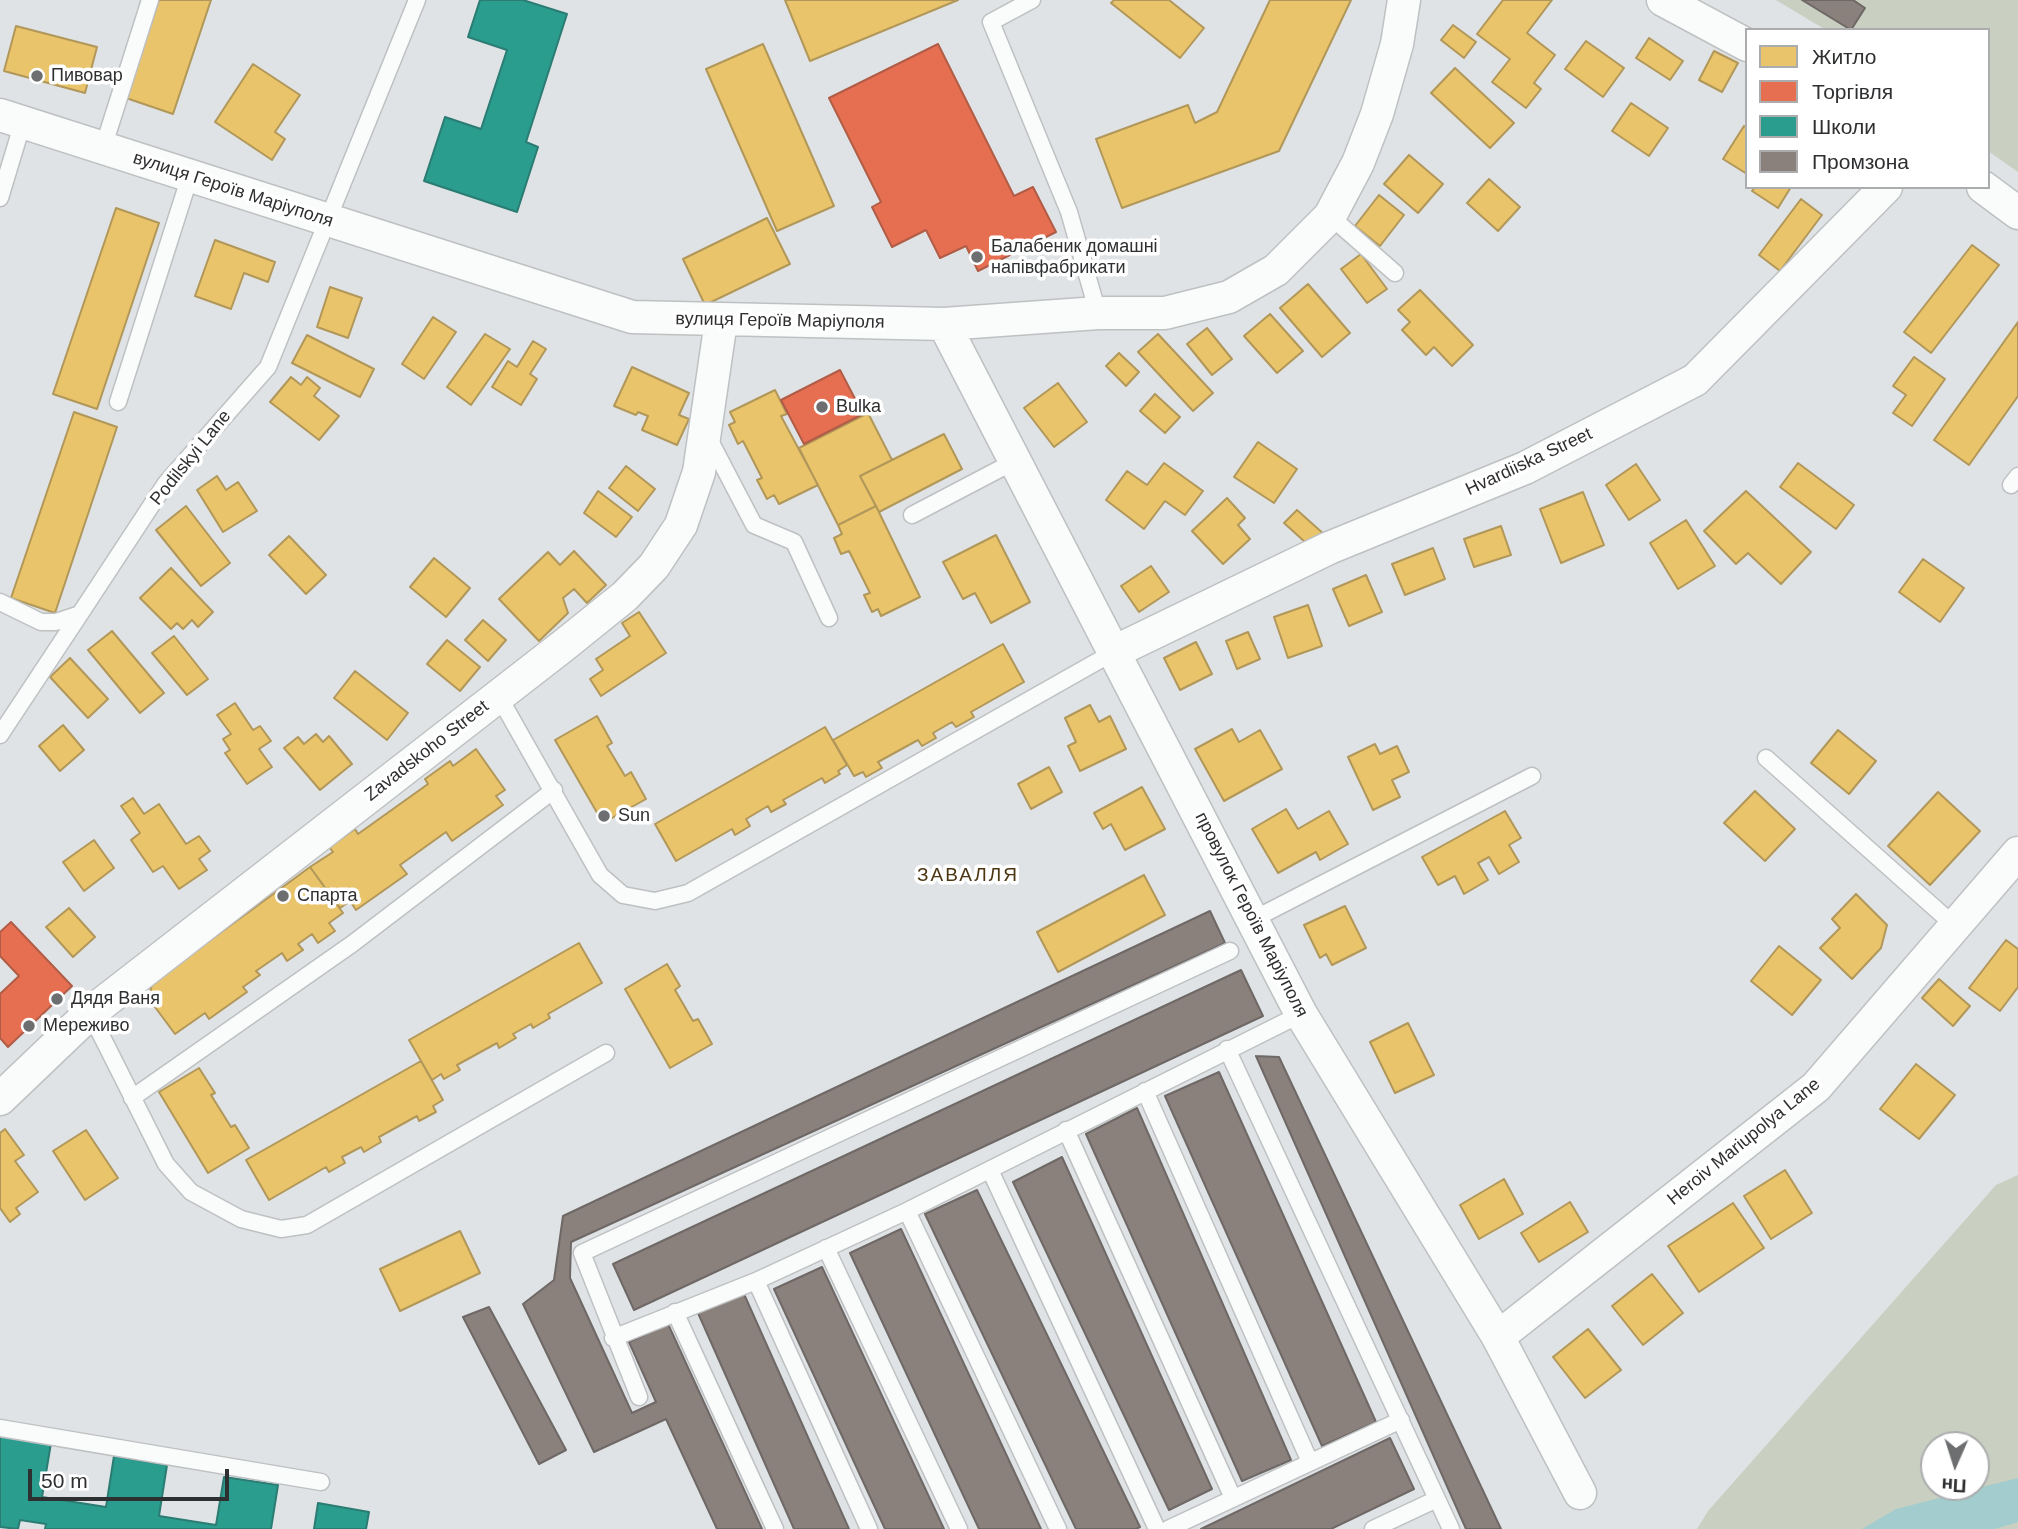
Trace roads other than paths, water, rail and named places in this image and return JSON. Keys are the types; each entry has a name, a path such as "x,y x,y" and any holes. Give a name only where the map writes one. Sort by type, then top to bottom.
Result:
{"street":[{"name":"вулиця Героїв Маріуполя","path":"11,118 620,314 721,321 944,324 1098,313 1165,313 1229,297 1276,270 1330,216 1358,163 1377,114 1397,44 1404,0"},
{"path":"1663,0 1745,44"},
{"name":"Hvardiiska Street","path":"1114,652 1329,548 1525,468 1695,380 1884,189"},
{"path":"1986,189 2018,213"},
{"name":"Zavadskoho Street","path":"0,1099 90,1013 625,596 654,566 690,505 705,432 721,321"},
{"name":"провулок Героїв Маріуполя","path":"944,324 1254,919 1300,1014 1498,1337 1580,1493"},
{"name":"Heroiv Mariupolya Lane","path":"1498,1337 1815,1087 2018,853"}],"lane":[{"path":"103,148 150,0"},
{"name":"Podilskyi Lane","path":"0,735 166,483 268,367 417,0"},
{"path":"1032,0 991,22 1069,212 1098,313"},
{"path":"0,198 11,118"},
{"path":"118,402 190,176"},
{"path":"1330,216 1395,273"},
{"path":"705,432 754,525 794,542 829,618"},
{"path":"912,514 1015,461"},
{"path":"0,602 41,621 56,622 80,614"},
{"path":"498,695 600,875 624,895 655,901 688,893 1114,652"},
{"path":"1766,758 1955,926"},
{"path":"1254,919 1532,776"},
{"path":"132,1098 352,944 554,790"},
{"path":"639,1397 612,1338 582,1253 1230,951"},
{"path":"90,1013 166,1164 191,1192 241,1219 281,1229 307,1225 606,1054"},
{"path":"612,1338 756,1281 906,1211 1300,1014"},
{"path":"1227,1049 1451,1529"},
{"path":"1145,1091 1310,1462"},
{"path":"1066,1130 1233,1498"},
{"path":"990,1170 1157,1529"},
{"path":"906,1211 1058,1529"},
{"path":"826,1248 959,1529"},
{"path":"756,1281 869,1529"},
{"path":"675,1312 775,1529"},
{"path":"1167,1529 1401,1420"},
{"path":"0,1428 321,1482"},
{"path":"1373,1529 1437,1499"}],"water":[{"path":"2018,1478 2018,1522 1995,1529 1862,1529 1896,1509 1927,1501 1990,1501 1990,1485"}],"place":[{"name":"Пивовар","path":"37,76"},
{"name":"Балабеник домашні напівфабрикати","path":"977,257"},
{"name":"Bulka","path":"822,407"},
{"name":"Sun","path":"604,816"},
{"name":"Спарта","path":"283,896"},
{"name":"Дядя Ваня","path":"57,999"},
{"name":"Мереживо","path":"29,1026"}],"district":[{"name":"ЗАВАЛЛЯ","path":"968,876"}]}
